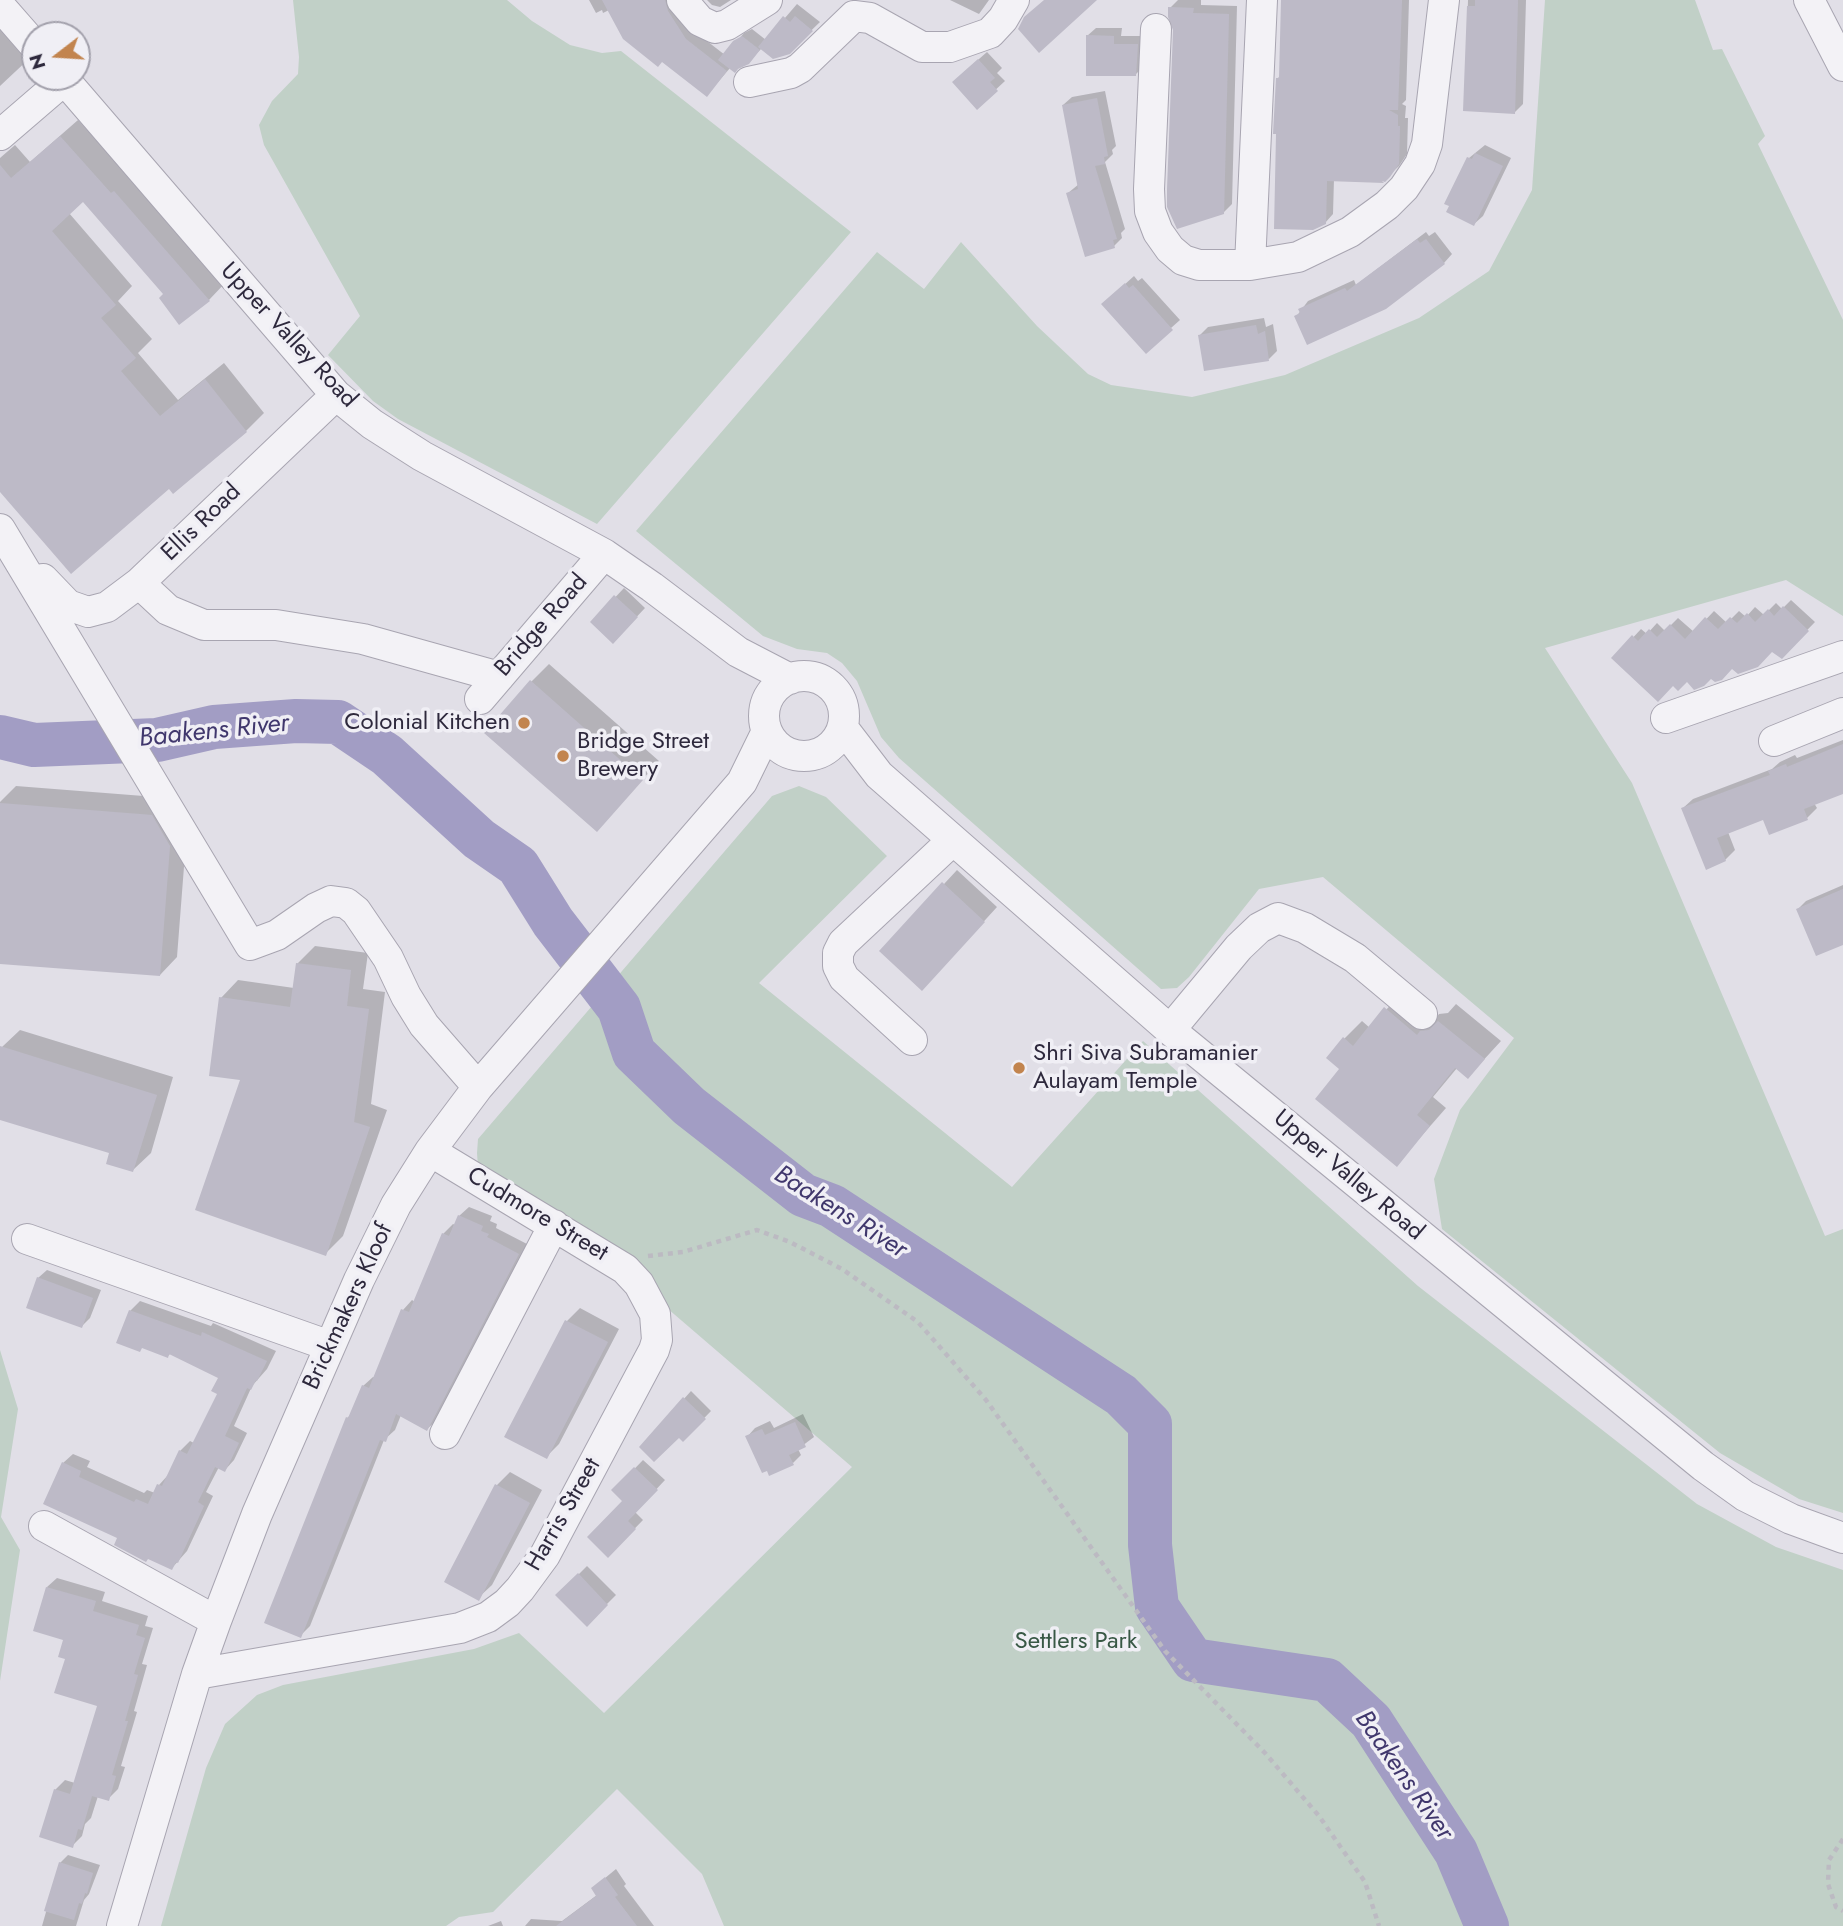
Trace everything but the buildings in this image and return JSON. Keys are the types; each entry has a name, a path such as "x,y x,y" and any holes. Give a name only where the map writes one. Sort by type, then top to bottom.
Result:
{"street":[{"path":"682,0 700,21 715,28 727,26 767,0"},
{"path":"749,82 791,73 800,68 854,16 870,18 922,47 950,47 990,33 1003,19 1014,0"},
{"path":"1250,265 1262,0"},
{"path":"1156,29 1149,189 1150,211 1158,232 1170,250 1183,260 1199,265 1250,265 1298,257 1350,232 1387,205 1404,188 1420,164 1427,144 1444,0"},
{"path":"1809,0 1843,66"},
{"path":"0,6 21,30"},
{"path":"0,135 49,91"},
{"name":"Upper Valley Road","path":"74,91 336,395 372,424 422,456 604,554 738,652 790,679"},
{"name":"Ellis Road","path":"0,529 68,605 88,612 107,607 139,583 336,395"},
{"path":"0,529 250,945 277,935 331,901 346,903 356,911 388,958 405,996 424,1025 478,1087"},
{"name":"Bridge Road","path":"139,583 168,610 204,625 276,625 363,639 489,688 604,554"},
{"name":"Upper Valley Road","path":"738,652 768,700"},
{"path":"1666,718 1843,656"},
{"path":"815,677 835,691 842,702 844,715 835,738 816,754 793,755 780,748 767,731 765,720 768,700 776,687 790,679 815,677"},
{"path":"1774,741 1843,713"},
{"name":"Brickmakers Kloof","path":"122,1926 197,1674 216,1621 257,1514 330,1346 396,1205 430,1151 478,1087 742,782 767,731"},
{"name":"Upper Valley Road","path":"835,738 1170,1030 1703,1466 1745,1496 1791,1519 1843,1538"},
{"name":"Brickmakers Kloof","path":"742,782 793,755"},
{"path":"912,1040 844,978 838,966 838,953 843,943 953,839"},
{"path":"1170,1030 1239,947 1259,928 1279,918 1305,928 1355,958 1422,1014"},
{"name":"Cudmore Street","path":"430,1151 613,1259 639,1284"},
{"path":"445,1434 554,1225"},
{"path":"27,1239 330,1346"},
{"name":"Harris Street","path":"197,1674 460,1628 488,1617 507,1603 545,1555 654,1350 657,1340 655,1314 639,1284"},
{"path":"44,1526 216,1621"}],"path":[{"path":"613,1259 683,1252 757,1230 790,1242 842,1269 918,1322 985,1400 1165,1651 1265,1753 1319,1816 1365,1882 1379,1926"},
{"path":"1843,1839 1829,1860 1828,1884 1836,1907 1843,1910"}],"green space":[{"path":"293,0 507,0 532,21 570,45 602,53 621,51 851,232 597,524 398,419 373,401 328,355 360,316 264,145 259,125 272,101 298,74 299,57"},
{"path":"1545,0 1695,0 1713,50 1722,49 1765,136 1758,144 1843,320 1843,616 1786,580 1545,648 1632,783 1825,1236 1843,1229 1843,1513 1799,1499 1720,1453 1442,1229 1434,1179 1460,1110 1514,1038 1323,877 1259,889 1189,977 1177,988 1161,989 899,758 881,737 857,681 842,663 827,653 797,649 763,636 636,531 877,252 924,289 961,242 1037,326 1088,374 1111,385 1192,397 1285,375 1419,318 1489,271 1532,190"},
{"name":"Settlers Park","path":"799,786 826,797 887,856 759,983 1012,1187 1143,1041 1418,1286 1697,1504 1776,1547 1843,1570 1843,1926 724,1926 702,1874 617,1789 493,1912 459,1917 446,1926 161,1926 206,1768 225,1724 257,1695 283,1685 474,1649 519,1633 604,1713 852,1467 639,1284 479,1180 478,1139 772,796"},
{"path":"0,1350 18,1409 1,1517 20,1550 0,1681"}],"waterway":[{"name":"Baakens River","path":"0,737 34,745 157,740 214,727 296,721 338,722 387,755 479,839 518,866 553,922 619,1008 634,1053 689,1106 803,1195 832,1206 1121,1395 1150,1424 1150,1545 1157,1607 1193,1660 1327,1680 1371,1721 1456,1852 1487,1926"}],"place":[{"name":"Colonial Kitchen","path":"524,723"},
{"name":"Bridge Street Brewery","path":"563,756"},
{"name":"Shri Siva Subramanier Aulayam Temple","path":"1019,1068"}]}
